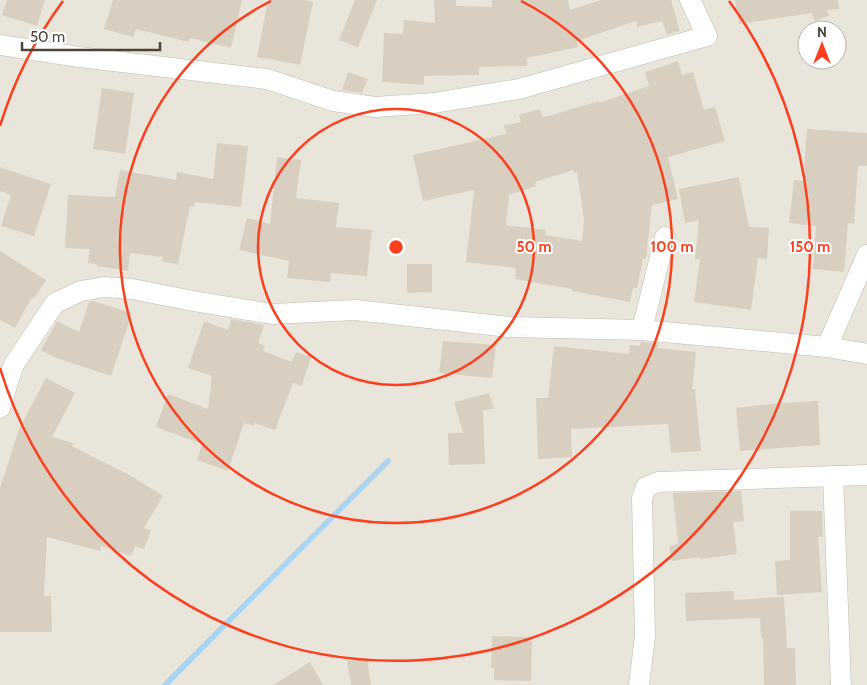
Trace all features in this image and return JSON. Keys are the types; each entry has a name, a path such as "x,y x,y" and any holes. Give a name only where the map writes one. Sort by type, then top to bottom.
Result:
{"street":[{"path":"0,45 267,79 333,101 375,107 434,103 519,89 707,36 690,0"},
{"path":"642,330 665,237"},
{"path":"827,347 867,255"},
{"path":"0,408 6,361 55,303 81,291 104,287 132,289 272,314 355,310 509,327 642,330 827,347 867,354"},
{"path":"639,685 645,636 642,498 646,487 658,482 867,474"},
{"path":"833,476 841,685"}],"shaded area":[{"path":"0,0 867,0 867,685 0,685"}],"building":[{"path":"7,0 45,0 37,26 2,15"},
{"path":"113,0 242,0 231,48 190,38 189,42 136,29 133,37 104,29"},
{"path":"268,0 305,0 313,2 300,65 257,57"},
{"path":"355,0 377,0 358,47 339,40"},
{"path":"434,0 456,0 456,6 492,7 492,0 568,0 570,10 601,0 671,0 680,31 667,35 662,21 637,27 636,21 577,41 578,47 527,58 527,66 479,67 479,75 424,76 424,85 382,82 384,33 403,34 404,20 435,23"},
{"path":"735,0 838,0 839,9 827,10 829,16 818,20 815,20 812,13 739,24"},
{"path":"678,61 682,75 693,72 704,110 715,107 725,141 668,157 678,199 652,205 646,259 643,259 637,288 633,288 630,302 515,279 516,268 466,262 474,190 423,201 413,155 506,134 504,126 521,122 519,115 540,109 543,117 552,115 599,101 599,103 649,86 645,72","holes":["573,170 574,173 577,172 584,220 582,241 545,235 546,230 506,225 509,195 536,186 535,182"]},
{"path":"348,72 368,79 362,93 342,90"},
{"path":"102,88 134,93 125,154 93,149"},
{"path":"807,129 867,133 867,166 858,166 854,224 848,223 844,272 813,269 816,226 789,223 794,180 803,181"},
{"path":"217,143 248,146 241,207 195,202 194,207 190,206 178,265 162,261 163,257 130,253 128,271 88,263 90,249 65,248 68,195 115,197 120,170 176,180 177,172 213,179"},
{"path":"277,157 301,160 296,198 339,203 336,227 372,230 367,276 331,273 330,282 287,278 289,261 239,250 247,218 270,224"},
{"path":"0,167 51,184 34,236 1,226 11,195 0,191"},
{"path":"739,177 749,227 769,228 767,259 758,258 751,310 694,302 700,259 695,259 699,220 685,223 679,189"},
{"path":"0,251 46,280 34,298 32,297 15,328 0,320"},
{"path":"407,264 432,264 432,292 407,293"},
{"path":"93,301 132,313 111,376 56,358 41,350 57,321 79,332 89,302"},
{"path":"231,319 264,325 258,343 265,346 263,351 292,362 296,352 311,357 302,386 293,383 275,430 254,423 254,426 244,423 228,471 197,460 202,444 156,427 168,394 208,409 212,376 188,368 204,321 228,330"},
{"path":"443,341 496,345 492,378 439,373"},
{"path":"641,342 659,343 658,348 696,352 692,389 695,389 701,451 671,453 668,424 571,429 572,457 538,459 536,398 548,398 554,346 629,354 630,345 640,346"},
{"path":"46,378 75,393 52,437 73,443 72,446 133,477 163,496 144,528 151,530 144,549 135,546 131,556 101,546 100,551 47,537 44,596 51,596 52,632 0,632 0,488 19,429"},
{"path":"489,393 494,408 483,411 485,464 449,465 448,433 463,433 454,402"},
{"path":"818,401 820,445 740,451 736,408"},
{"path":"741,491 744,521 733,522 737,554 672,561 669,546 678,544 673,493"},
{"path":"790,511 822,511 823,537 818,537 822,592 777,595 775,561 790,560"},
{"path":"733,591 734,600 784,597 787,648 795,648 796,685 764,685 763,637 761,638 760,618 686,621 685,593"},
{"path":"492,636 532,637 531,681 494,680 494,668 491,668"},
{"path":"367,658 371,685 351,685 347,661"},
{"path":"310,662 323,685 273,685"}],"waterway":[{"path":"165,685 388,461"}]}
